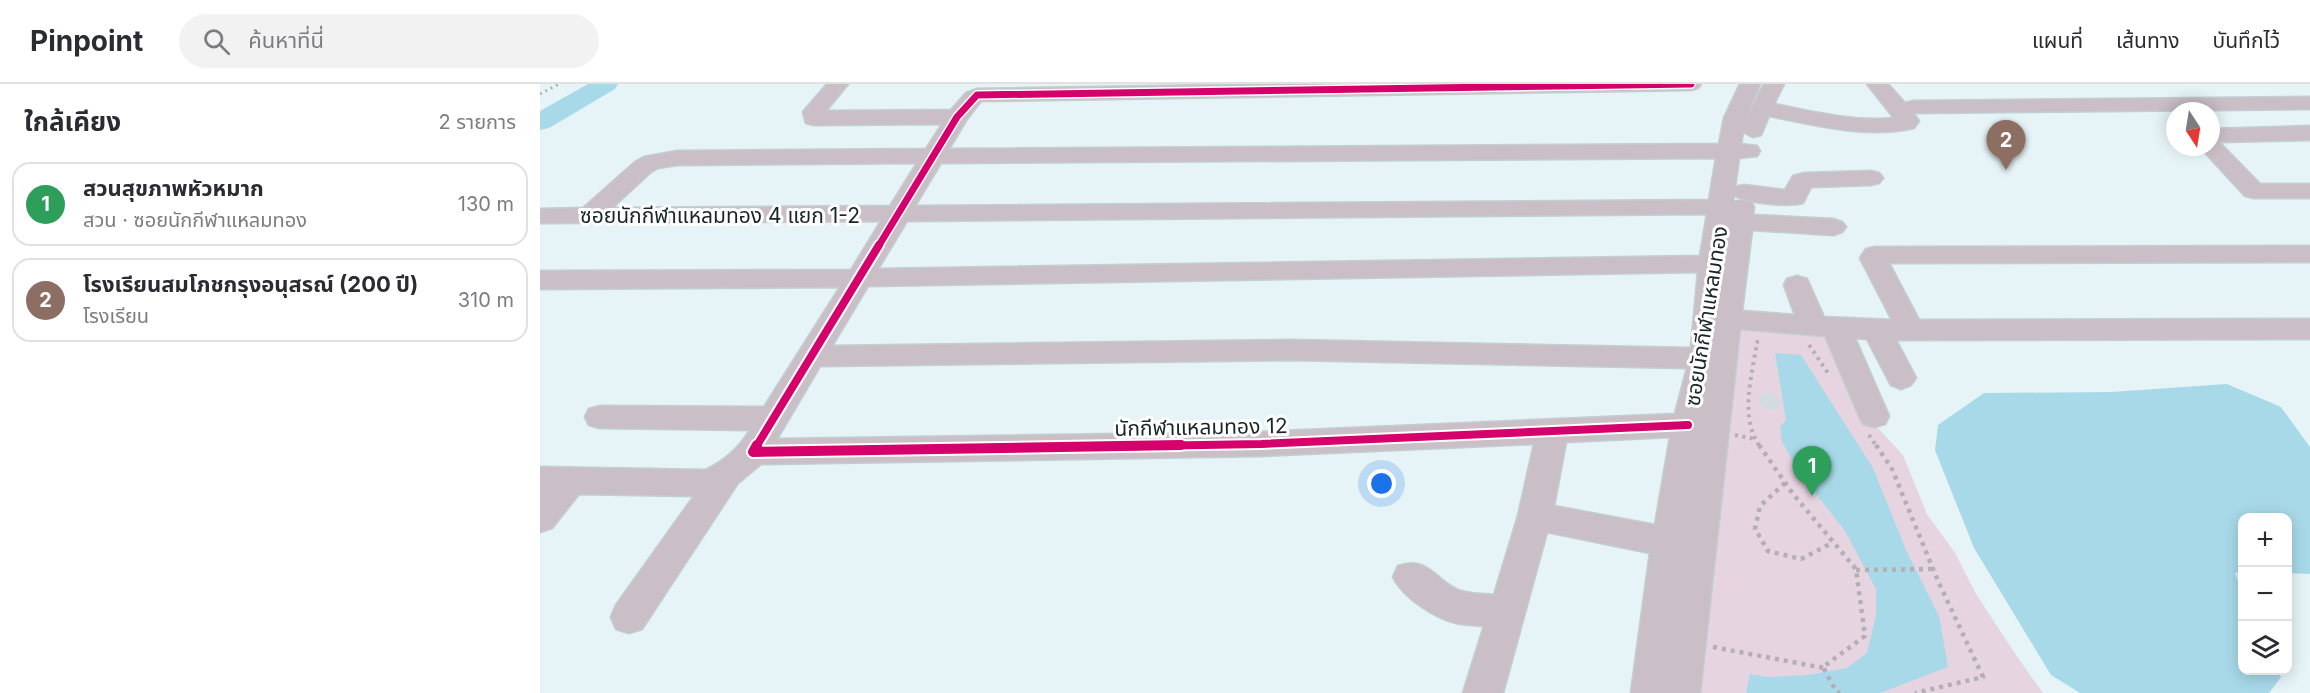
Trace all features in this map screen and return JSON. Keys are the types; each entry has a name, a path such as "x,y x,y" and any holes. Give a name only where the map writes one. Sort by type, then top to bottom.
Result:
{"street":[{"path":"838,84 814,112 814,118 957,117"},
{"path":"540,518 555,480 707,483 725,477 737,469 753,452 774,419 957,117 973,97 983,94 1691,84"},
{"path":"1761,92 1832,121 1886,126 1908,122 1877,84"},
{"path":"2145,84 2166,103"},
{"name":"ซอยนักกีฬาแหลมทอง","path":"1680,693 1726,319 1739,151 1735,118 1761,92"},
{"path":"2220,107 2310,104"},
{"path":"1913,107 2166,109"},
{"path":"2220,136 2310,134"},
{"path":"589,216 643,167 662,159 1739,151"},
{"path":"2220,156 2254,191 2260,203 2273,213"},
{"path":"1735,207 1794,198 1801,181 1804,180 1871,178"},
{"path":"2254,191 2310,191"},
{"path":"1735,207 1833,227"},
{"name":"ซอยนักกีฬาแหลมทอง","path":"1651,693 1669,542 1688,425 1704,358 1712,264 1735,207"},
{"name":"ซอยนักกีฬาแหลมทอง 4 แยก 1-2","path":"540,216 1735,207"},
{"path":"1910,329 1873,258 1875,255 2310,254"},
{"path":"540,280 858,278 1712,264"},
{"path":"1797,285 1816,333 1870,423"},
{"path":"1726,319 1816,333 1910,329 2310,328"},
{"path":"1877,330 1901,378"},
{"path":"812,356 1292,350 1704,358"},
{"path":"600,417 774,419"},
{"name":"นักกีฬาแหลมทอง 12","path":"753,452 1261,444 1688,425"},
{"path":"1483,693 1535,516 1552,431"},
{"path":"629,617 725,477"},
{"path":"1535,516 1669,542"},
{"path":"1411,577 1456,607 1506,612"}],"path":[{"path":"540,94 559,84"},
{"path":"1816,333 1810,346 1829,374"},
{"path":"1767,343 1756,342 1747,411 1753,436 1785,483 1856,570 1864,636 1823,666 1836,691 1840,693"},
{"path":"1870,423 1983,677 1915,693"},
{"path":"1785,483 1760,506 1755,529 1768,551 1801,559 1832,543"},
{"path":"1856,570 1933,569"},
{"path":"1686,642 1825,669"}],"shaded area":[{"path":"1726,319 1832,334 1863,412 1903,455 1927,514 1955,553 1976,594 2043,693 1680,693"}],"water":[{"path":"1775,353 1801,355 1873,468 1906,550 1939,616 1948,667 1880,693 1746,693 1750,674 1768,677 1808,675 1847,668 1867,653 1876,615 1876,589 1845,531 1798,471 1782,441 1780,427 1786,420"},
{"path":"2227,384 2281,407 2310,447 2310,574 2292,573 2292,513 2238,513 2238,573 2235,573 2238,581 2238,675 2280,675 2281,677 2269,693 2080,693 2051,675 1974,548 1935,450 1938,425 1984,393 2112,392"}],"building":[{"path":"1768,393 1781,403 1775,410 1760,405 1758,399 1761,394"}],"waterway":[{"path":"540,122 606,84"}],"cycle path":[{"path":"1688,425 1261,444 753,452 957,117 977,95 1691,84"}],"place":[{"name":"โรงเรียนสมโภชกรุงอนุสรณ์ (200 ปี)","path":"2006,170"},
{"name":"สวนสุขภาพหัวหมาก","path":"1812,496"}]}
